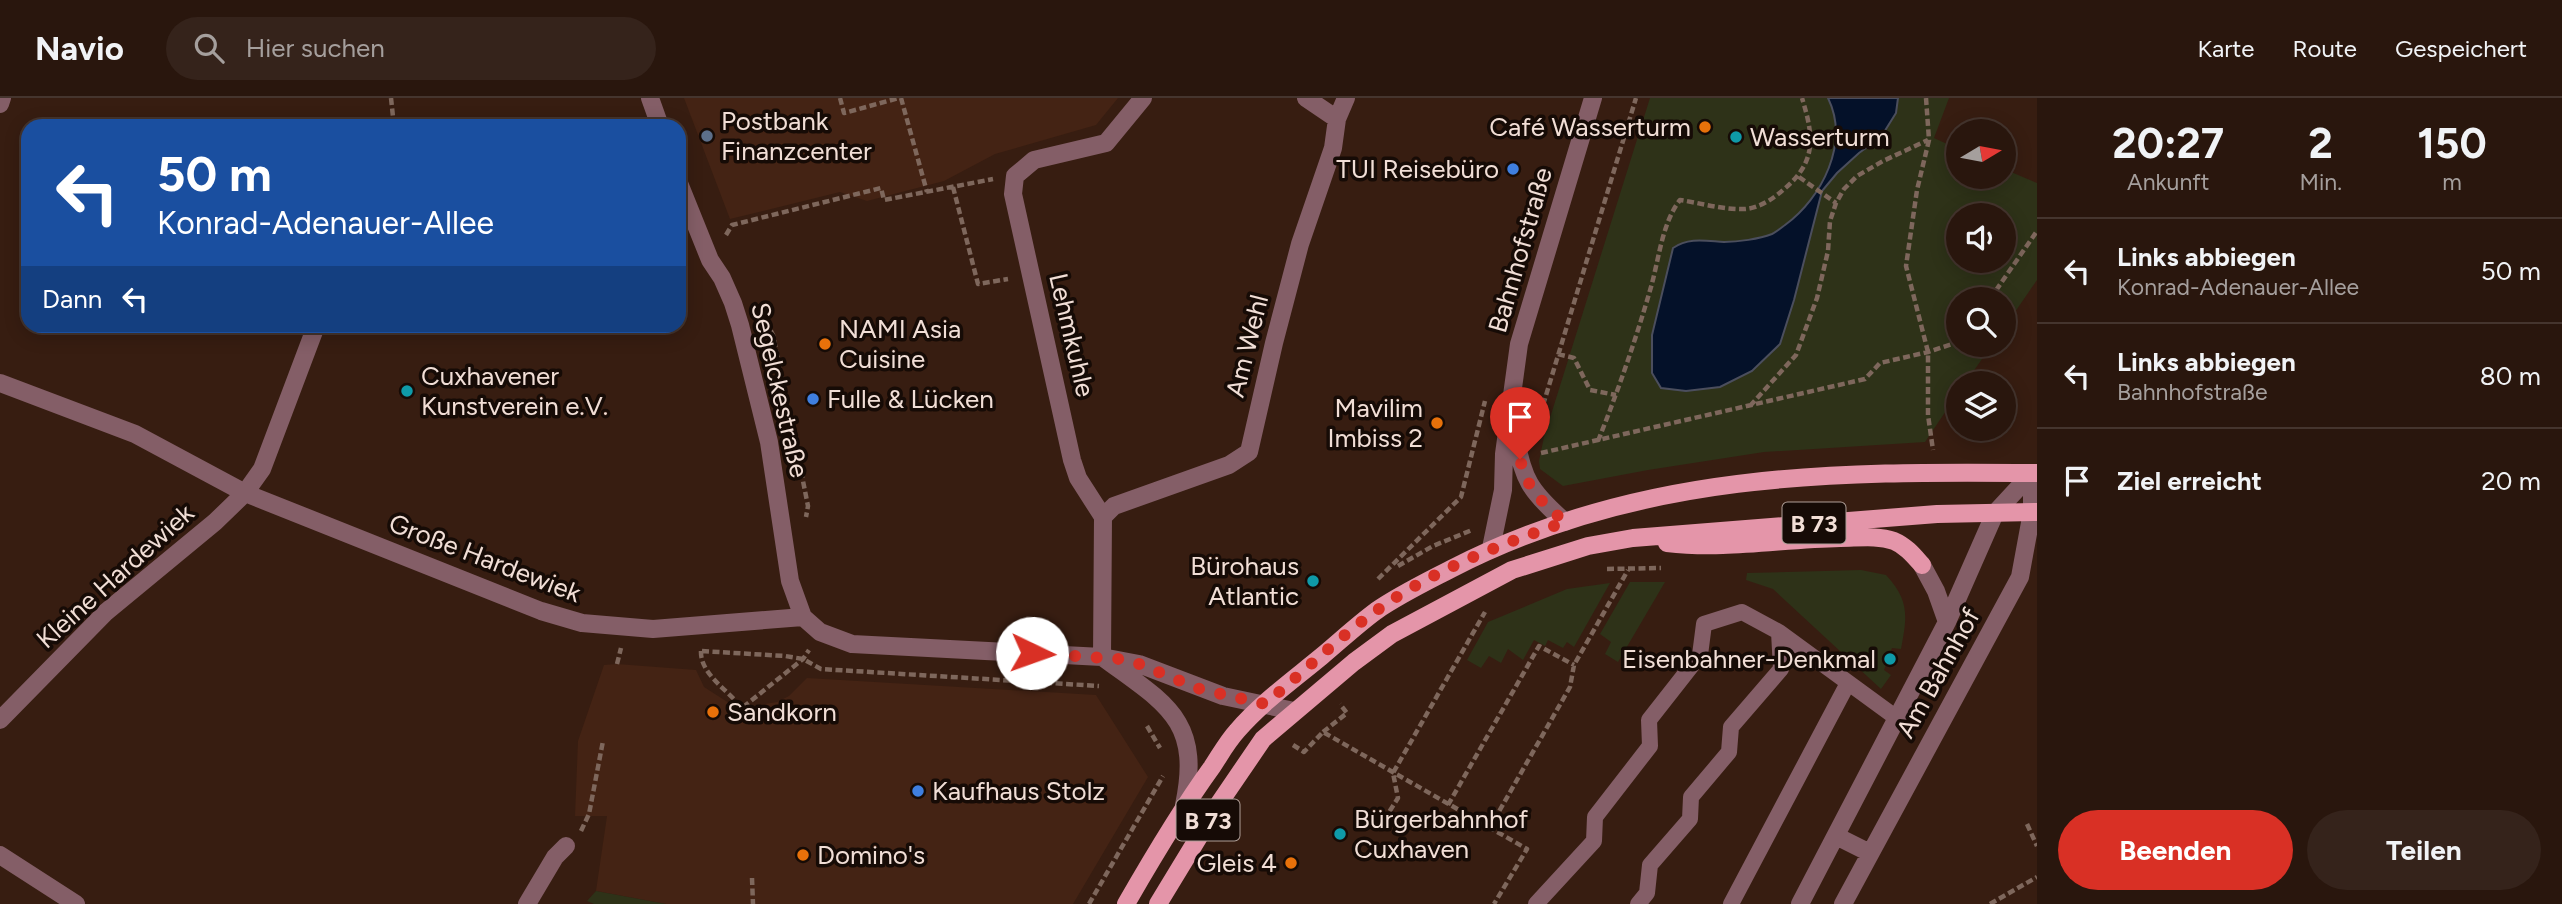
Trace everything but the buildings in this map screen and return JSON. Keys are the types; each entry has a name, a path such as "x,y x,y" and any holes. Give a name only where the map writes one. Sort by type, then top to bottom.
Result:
{"main road":[{"name":"B 73","path":"1125,904 1184,805 1237,731 1265,704 1377,611 1417,586 1491,548 1565,522 1647,498 1702,487 1827,474 1934,471 2034,473"},
{"name":"B 73","path":"1158,904 1220,802 1263,738 1382,641 1431,611 1512,570 1588,546 1633,538 1858,519 2034,512"},
{"name":"B 73","path":"1633,538 1699,547 1822,538 1879,537 1908,550 1922,565"}],"street":[{"path":"0,104 2,98"},
{"path":"650,98 658,119"},
{"path":"1015,176 1034,160 1106,143 1143,98"},
{"path":"1306,98 1337,119"},
{"name":"Am Wehl","path":"1103,517 1114,506 1229,464 1249,452 1300,244 1333,148 1337,119 1346,98"},
{"name":"Bahnhofstraße","path":"1491,548 1503,490 1504,454 1511,419 1519,344 1592,98"},
{"name":"Lehmkuhle","path":"1015,176 1013,194 1016,213 1072,460 1078,478 1103,517"},
{"name":"Segelckestraße","path":"686,201 710,261 722,278 733,303 759,394 790,581 803,617"},
{"name":"Kleine Hardewiek","path":"0,720 106,612 215,522 245,493 262,469 313,333"},
{"name":"Große Hardewiek","path":"0,383 135,434 245,493 541,611 582,623 653,629 803,617"},
{"name":"Bahnhofstraße","path":"1511,419 1525,479 1534,494 1565,522"},
{"name":"Am Bahnhof","path":"1843,904 2020,577 2034,512 2034,473"},
{"name":"Am Bahnhof","path":"1800,904 1947,622 1995,513 2034,473"},
{"path":"1102,657 1103,517"},
{"name":"Am Bahnhof","path":"1922,565 1936,591 1947,622"},
{"path":"803,617 820,632 852,644 1102,657 1139,664 1223,696 1294,711"},
{"path":"1102,657 1162,700 1182,732 1189,752 1190,776 1184,805"},
{"path":"1836,836 1870,853"},
{"path":"527,904 555,857 566,846"},
{"path":"0,855 76,904"}],"lane":[{"name":"Am Bahnhof","path":"1536,904 1594,841 1595,817 1650,746 1649,720 1700,655 1704,624 1742,612 1779,632 1898,719"},
{"path":"1638,904 1647,893 1650,864 1690,819 1691,797 1729,751 1731,727 1781,669 1779,632"},
{"path":"1731,904 1848,683"}],"path":[{"path":"391,98 393,119"},
{"path":"840,98 844,113 900,98 927,191"},
{"path":"1536,431 1636,98"},
{"path":"1598,441 1616,395 1650,289 1671,211 1680,200 1745,209 1772,200 1799,177 1811,154 1809,123 1801,98"},
{"path":"1926,98 1929,140 1916,190 1906,266 1928,352 1928,415 1933,452"},
{"path":"1749,406 1796,355 1817,298 1828,251 1830,221 1844,189 1857,176 1929,140"},
{"path":"710,261 732,225 881,188 884,200 1015,176"},
{"path":"1799,177 1836,203"},
{"path":"953,187 978,284 1008,278 1011,291"},
{"path":"1998,287 2037,231"},
{"path":"1533,454 1547,453 1865,379 1880,363 1946,346"},
{"path":"1558,354 1574,358 1590,390 1616,395"},
{"path":"1370,588 1461,497"},
{"path":"1599,569 1665,567"},
{"path":"1489,829 1570,687 1574,665 1628,570"},
{"path":"1384,820 1398,798 1393,773 1489,606 1477,612"},
{"path":"1448,805 1539,646 1574,665"},
{"path":"689,650 803,659 821,669 1108,688"},
{"path":"701,651 701,662 706,670 742,708 803,659"},
{"path":"1293,745 1304,752 1347,713 1339,702 1348,696"},
{"path":"1144,720 1165,759"},
{"path":"1323,733 1527,849 1494,904"},
{"path":"566,846 579,836 589,814 603,741"},
{"path":"1089,904 1167,769"},
{"path":"2027,824 2037,846"},
{"path":"1990,904 2037,877"},
{"path":"752,878 752,904"}],"shaded area":[{"path":"684,98 1118,98 1096,125 995,154 944,181 867,201 840,192 730,219"},
{"path":"604,665 696,670 704,687 742,708 777,702 789,696 807,678 1096,695 1148,777 1073,904 666,904 596,891 607,816 575,816 578,741"}],"green space":[{"path":"1650,98 1949,98 1934,138 1946,144 1946,189 2016,189 2016,174 2037,183 2037,280 2016,311 2016,287 1946,287 1946,357 1983,357 1974,371 1946,371 1946,411 1925,442 1764,452 1563,486 1540,469 1544,437"},
{"path":"1861,570 1886,575 1899,593 1905,610 1901,649 1892,648 1884,670 1891,675 1881,689 1773,589 1746,580 1747,573"},
{"path":"1630,582 1665,582 1618,662 1605,654 1611,642 1600,634"},
{"path":"1610,583 1574,647 1567,642 1563,648 1548,640 1545,646 1534,640 1523,660 1508,649 1501,663 1489,656 1481,668 1467,660 1488,622 1567,589"},
{"path":"596,891 666,904 594,904 587,901"}],"water":[{"path":"1828,98 1898,98 1896,113 1881,137 1837,173 1822,191 1780,344 1752,371 1720,387 1686,391 1661,388 1652,373 1652,335 1673,248 1691,241 1724,242 1767,236 1798,214 1821,185 1834,151 1834,115"}],"place":[{"name":"Café Wasserturm","path":"1705,127"},
{"name":"Postbank Finanzcenter","path":"707,136"},
{"name":"Wasserturm","path":"1736,137"},
{"name":"TUI Reisebüro","path":"1513,169"},
{"name":"NAMI Asia Cuisine","path":"825,344"},
{"name":"Cuxhavener Kunstverein e.V.","path":"407,391"},
{"name":"Fulle & Lücken","path":"813,399"},
{"name":"Mavilim Imbiss 2","path":"1437,423"},
{"name":"Bürohaus Atlantic","path":"1313,581"},
{"name":"Eisenbahner-Denkmal","path":"1890,659"},
{"name":"Sandkorn","path":"713,712"},
{"name":"Kaufhaus Stolz","path":"918,791"},
{"name":"Bürgerbahnhof Cuxhaven","path":"1340,834"},
{"name":"Domino's","path":"803,855"},
{"name":"Gleis 4","path":"1291,863"}],"route":[{"path":"1032,653 1120,659 1200,689 1265,704 1377,611 1417,586 1491,548 1565,522 1534,494 1525,479 1520,459"}]}
